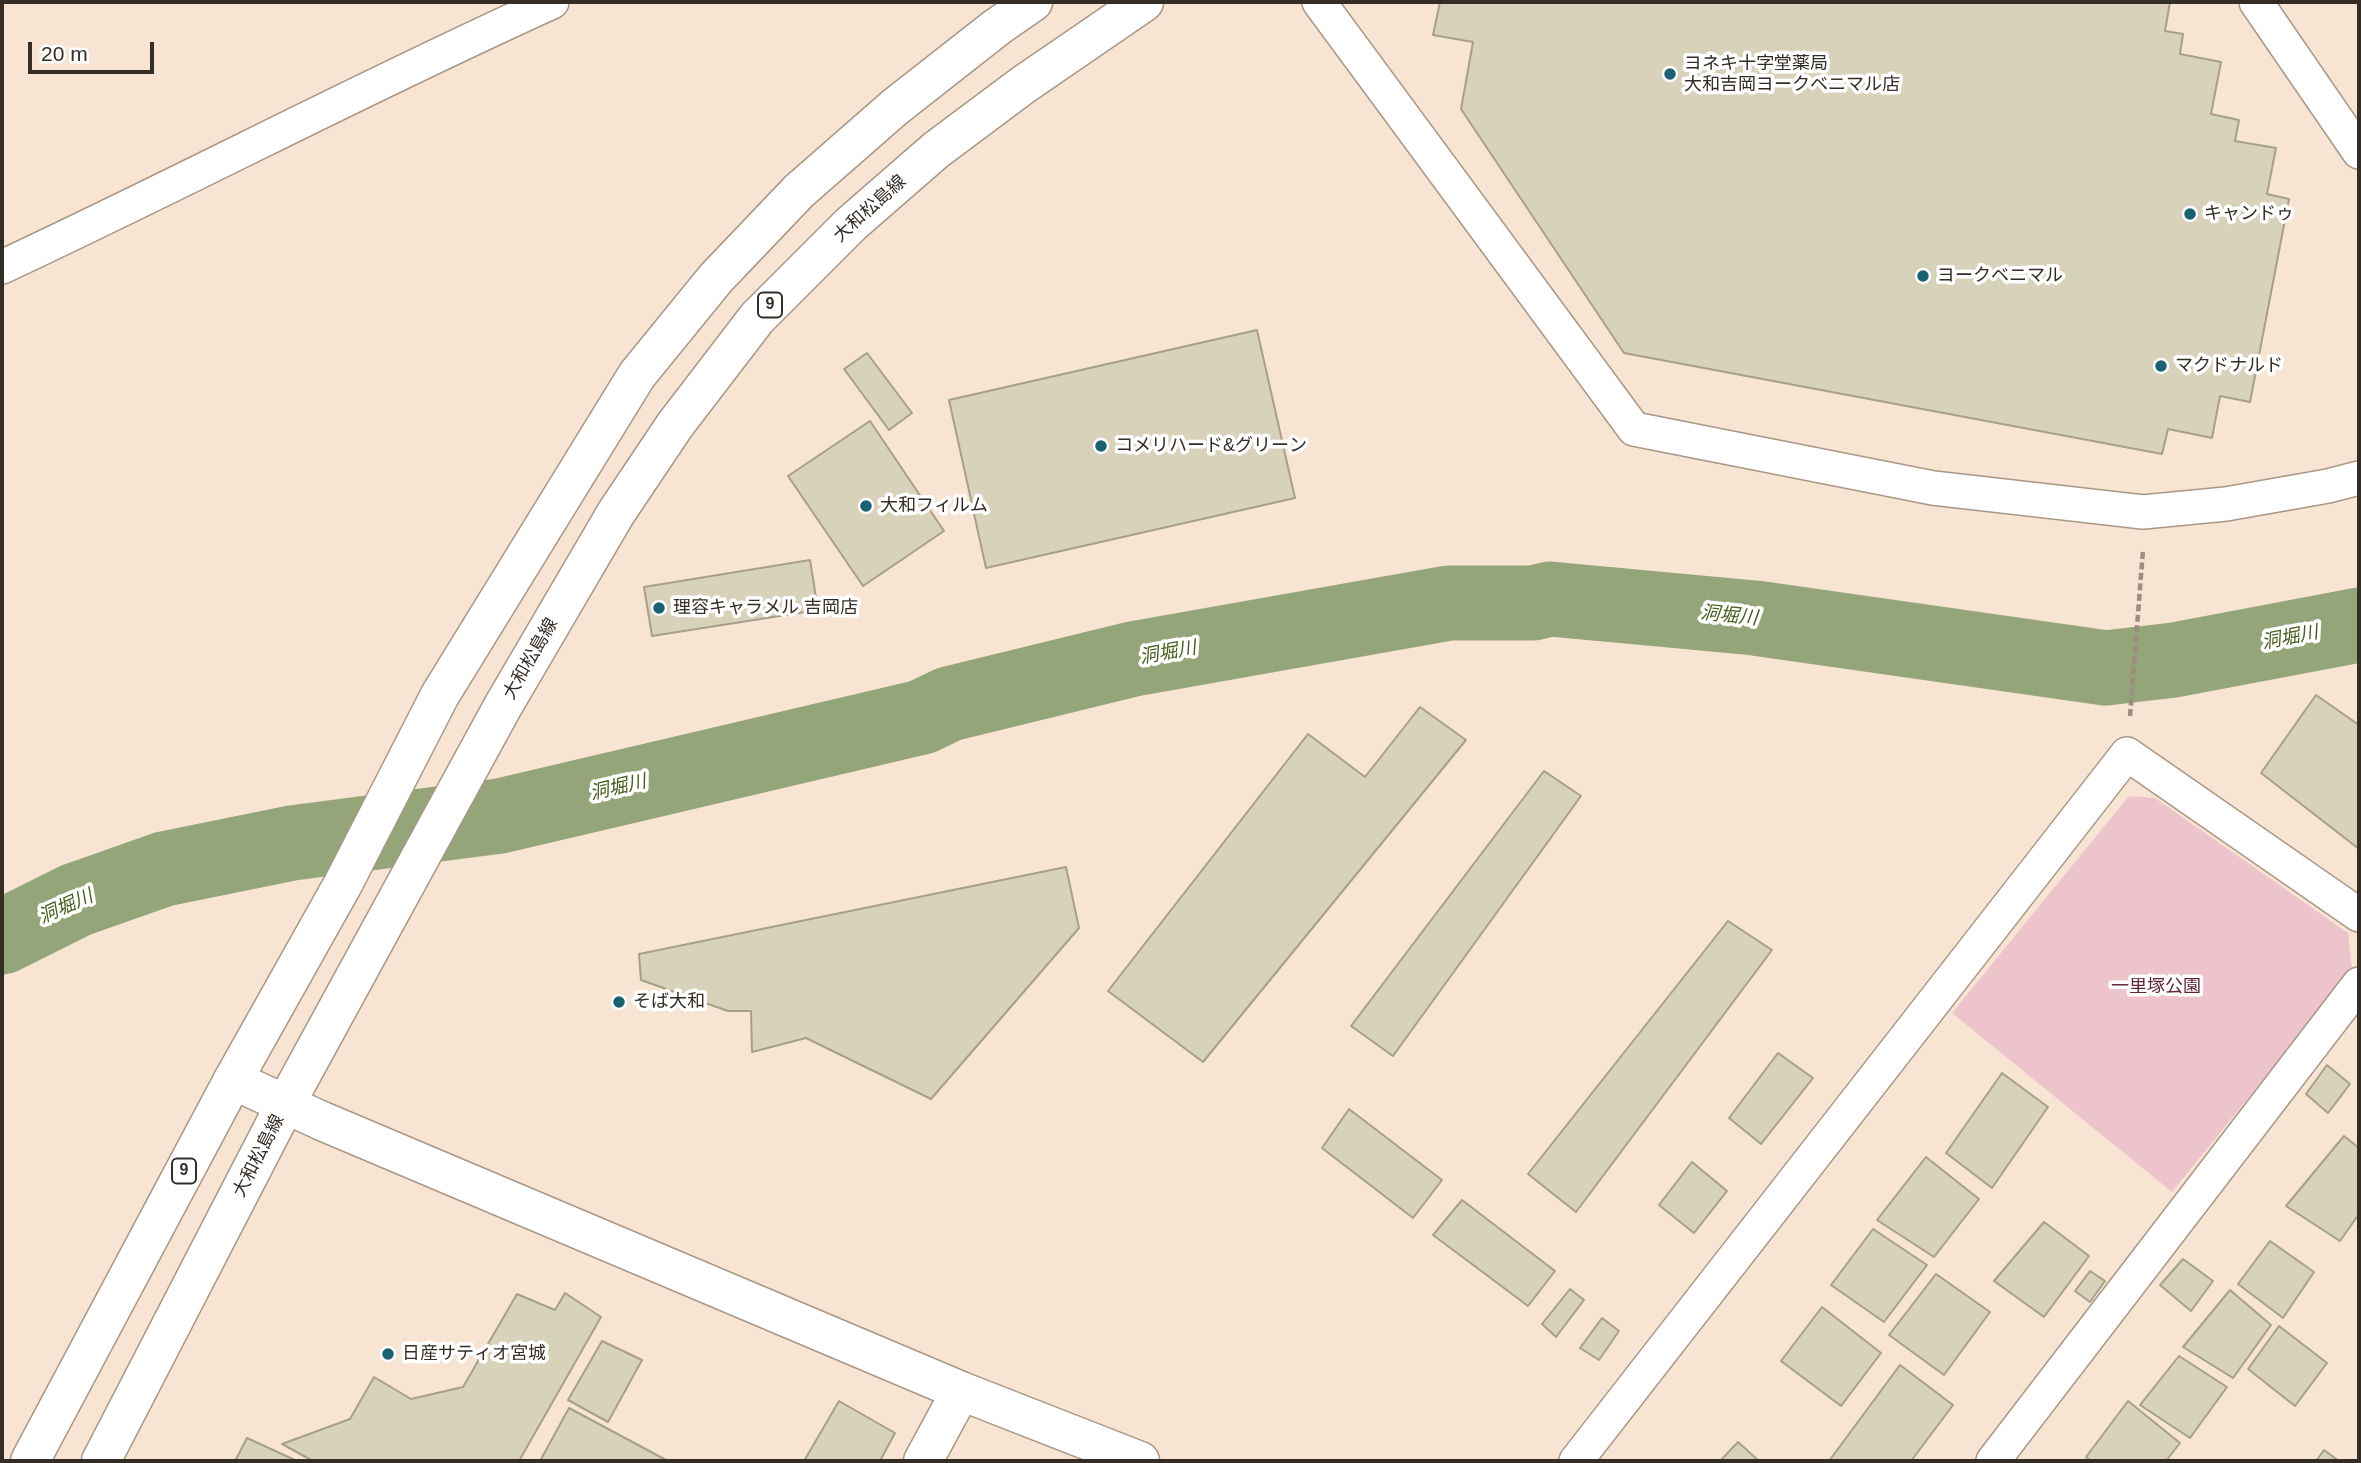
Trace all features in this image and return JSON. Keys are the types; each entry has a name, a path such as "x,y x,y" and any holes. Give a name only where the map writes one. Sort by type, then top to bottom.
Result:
{"main road":[{"name":"9","path":"30,1461 233,1080 343,884 440,695 637,375 716,278 799,191 866,132 997,27 1033,2"},
{"name":"大和松島線","path":"101,1461 286,1103 503,706 616,513 675,425 757,318 851,224 936,150 1023,85 1144,2"},
{"path":"233,1080 322,1121 961,1391 1140,1461"},
{"path":"923,1461 961,1391"}],"street":[{"path":"2,267 132,206 488,30 552,2"},
{"path":"1319,2 1634,429 1933,488 2143,525 2226,504 2359,478"},
{"path":"2256,2 2359,152"},
{"path":"1576,1461 2127,754 2359,915"},
{"path":"1993,1461 2359,984"}],"path":[{"path":"2127,754 2143,525"}],"green space":[{"name":"一里塚公園","path":"2129,796 2155,798 2348,933 2352,970 2172,1192 1952,1013"}],"building":[{"name":"ヨークベニマル","path":"1440,2 2170,2 2165,31 2183,34 2180,54 2221,62 2211,114 2239,120 2235,141 2276,148 2267,194 2289,199 2250,402 2220,396 2212,438 2168,429 2162,454 1624,353 1461,109 1473,42 1433,35"},
{"path":"1257,330 1295,498 986,568 949,400"},
{"path":"867,353 912,413 889,430 844,369"},
{"path":"870,421 944,531 863,586 788,476"},
{"path":"810,560 818,610 652,636 644,587"},
{"path":"2316,695 2359,725 2359,849 2261,773"},
{"path":"1420,707 1466,740 1203,1062 1108,991 1308,734 1365,777"},
{"path":"1544,771 1581,796 1393,1056 1351,1026"},
{"path":"1066,867 1079,928 931,1099 806,1038 752,1052 751,1011 728,1011 641,980 639,954"},
{"path":"1728,921 1772,950 1576,1212 1528,1174"},
{"path":"1778,1053 1813,1078 1761,1144 1729,1118"},
{"path":"2327,1065 2350,1084 2328,1113 2306,1094"},
{"path":"2002,1073 2048,1107 1992,1188 1946,1153"},
{"path":"1349,1109 1442,1180 1413,1218 1322,1148"},
{"path":"2344,1136 2359,1148 2359,1214 2340,1241 2286,1206"},
{"path":"1926,1157 1979,1199 1934,1257 1877,1220"},
{"path":"1692,1162 1727,1191 1694,1233 1659,1205"},
{"path":"1462,1200 1555,1271 1528,1306 1433,1235"},
{"path":"2044,1222 2089,1256 2044,1317 1994,1281"},
{"path":"1873,1229 1927,1265 1884,1322 1831,1285"},
{"path":"2270,1241 2314,1272 2283,1318 2238,1284"},
{"path":"2183,1259 2213,1281 2191,1311 2160,1285"},
{"path":"2090,1271 2105,1281 2090,1302 2075,1291"},
{"path":"1936,1274 1990,1312 1944,1375 1889,1335"},
{"path":"1570,1289 1584,1300 1556,1337 1542,1324"},
{"path":"2230,1290 2271,1325 2233,1378 2183,1347"},
{"path":"565,1293 601,1317 519,1461 313,1461 282,1444 350,1419 374,1377 411,1399 463,1387 517,1294 555,1310"},
{"path":"1822,1307 1881,1353 1841,1406 1781,1361"},
{"path":"1602,1318 1619,1331 1599,1360 1580,1348"},
{"path":"2279,1326 2327,1363 2295,1406 2248,1369"},
{"path":"602,1341 642,1360 608,1422 568,1400"},
{"path":"2179,1356 2227,1387 2190,1438 2140,1405"},
{"path":"1900,1365 1953,1405 1911,1461 1829,1461"},
{"path":"839,1401 895,1433 880,1461 804,1461"},
{"path":"2128,1401 2180,1443 2166,1461 2091,1461 2086,1457"},
{"path":"569,1408 668,1461 540,1461"},
{"path":"247,1438 297,1461 235,1461"},
{"path":"1738,1442 1759,1461 1720,1461"},
{"path":"2324,1450 2339,1461 2316,1461"}],"waterway":[{"name":"洞堀川","path":"2,937 76,900 164,869 292,843 500,816 922,717 949,704 1133,659 1449,603 1533,603 1550,599 1755,618 2106,668 2174,660 2359,625"}],"place":[{"name":"ヨネキ十字堂薬局 大和吉岡ヨークベニマル店","path":"1670,74"},
{"name":"キャンドゥ","path":"2190,214"},
{"name":"ヨークベニマル","path":"1923,276"},
{"name":"マクドナルド","path":"2161,366"},
{"name":"コメリハード&グリーン","path":"1101,446"},
{"name":"大和フィルム","path":"866,506"},
{"name":"理容キャラメル 吉岡店","path":"659,608"},
{"name":"そば大和","path":"619,1002"},
{"name":"日産サティオ宮城","path":"388,1354"}]}
